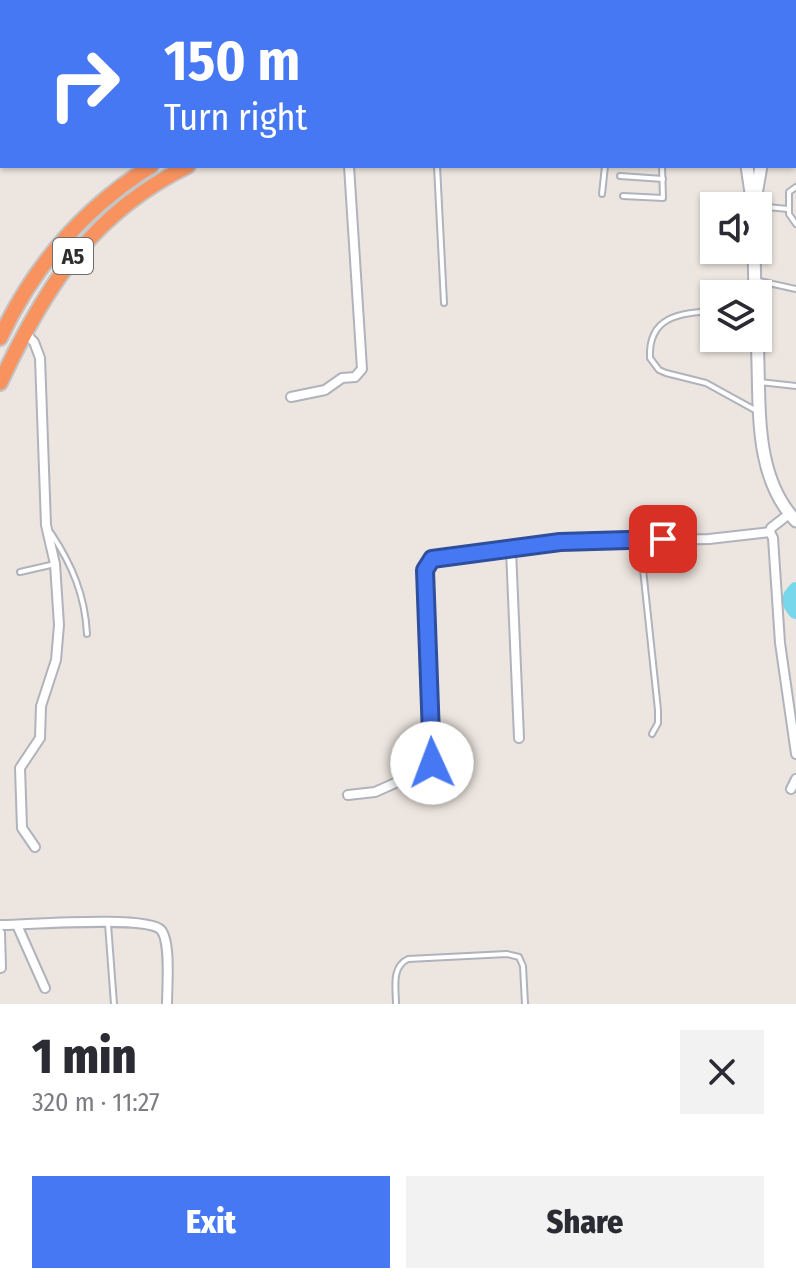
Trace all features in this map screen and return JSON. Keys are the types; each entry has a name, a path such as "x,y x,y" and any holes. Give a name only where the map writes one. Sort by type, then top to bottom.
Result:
{"highway":[{"name":"A5","path":"0,338 35,277 62,241 102,200 148,168"},
{"name":"A5","path":"0,383 24,332 63,269 86,241 142,192 184,168"}],"main road":[{"path":"747,168 752,192"},
{"path":"756,192 761,168"},
{"path":"754,264 755,280"},
{"path":"758,352 767,472 773,489 793,518"}],"street":[{"path":"291,397 325,390 342,378 355,377 362,369 349,168"},
{"path":"24,332 34,342 40,358 46,525 55,564 59,612 56,660 41,706 40,738 21,763 19,776 22,828 35,847"},
{"path":"770,532 771,528 793,518"},
{"path":"348,795 375,792 429,768 432,763 425,570 432,559 560,542 709,539 770,532"},
{"path":"770,532 773,538 781,655 796,754"},
{"path":"511,550 519,738"},
{"path":"791,789 796,779"},
{"path":"0,925 108,922 146,923 161,929 166,947 167,1004"},
{"path":"17,925 45,988"},
{"path":"0,933 1,968"}],"lane":[{"path":"437,168 444,303"},
{"path":"602,194 605,168"},
{"path":"623,196 663,198 662,168"},
{"path":"620,176 663,179"},
{"path":"796,187 789,192 788,209 796,224"},
{"path":"772,208 788,209"},
{"path":"772,284 796,289"},
{"path":"700,313 665,320 652,334 650,358 659,370 706,383 761,413"},
{"path":"760,382 796,386"},
{"path":"46,525 79,583 86,609 87,634"},
{"path":"639,539 658,710 658,723 652,734"},
{"path":"20,572 55,564"},
{"path":"108,922 114,1004"},
{"path":"396,1004 397,968 400,962 507,954 519,957 523,966 525,1004"}],"waterway":[{"path":"796,590 791,596 791,604 796,611"}],"route":[{"path":"432,763 425,570 432,559 560,542 663,539"}]}
